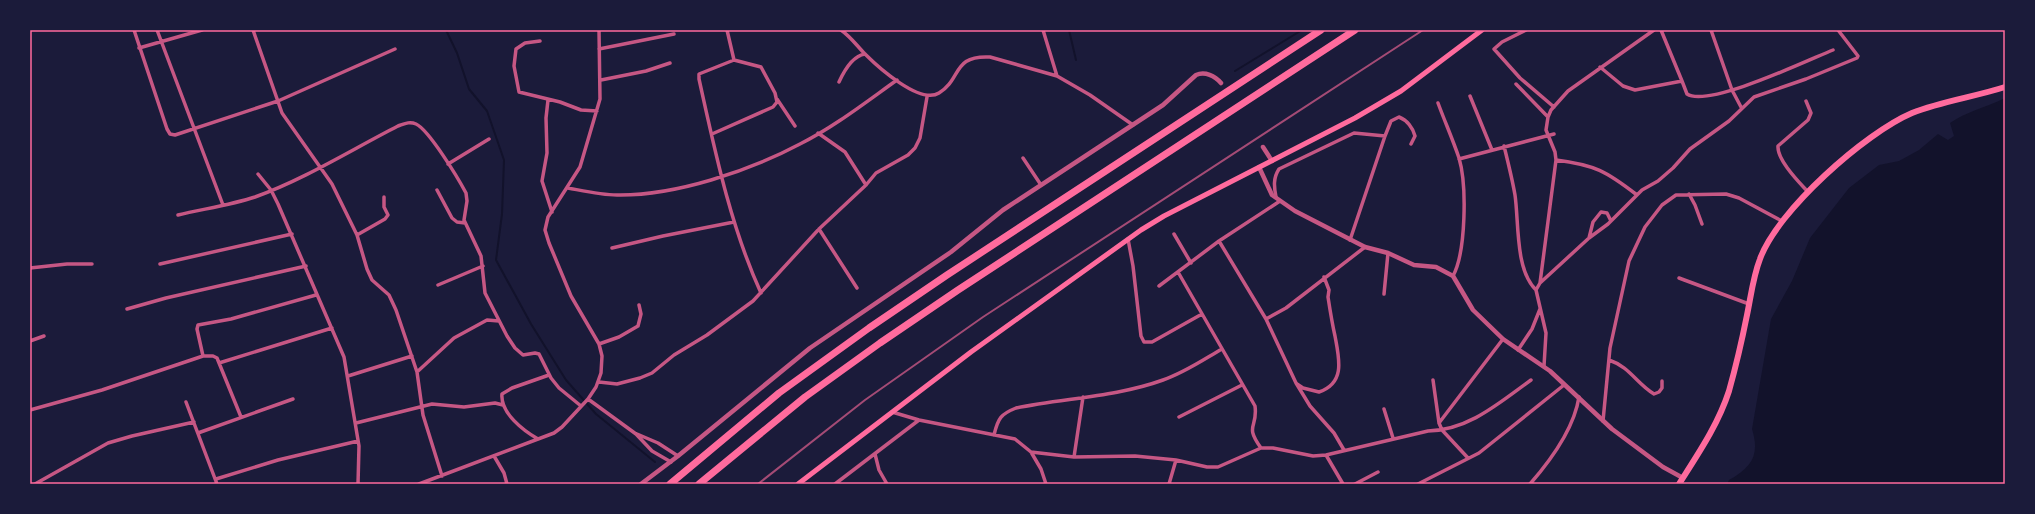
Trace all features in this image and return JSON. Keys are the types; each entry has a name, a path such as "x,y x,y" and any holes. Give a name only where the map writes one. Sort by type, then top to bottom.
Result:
{"highway":[{"path":"670,484 779,393 864,331 952,271 1321,30"},
{"path":"699,484 805,397 886,339 958,290 1355,30"}],"main road":[{"path":"798,484 891,412 1128,239 1164,216 1385,101 1482,30"},
{"path":"1681,481 1708,439 1723,407 1735,370 1756,271 1764,248 1782,221 1808,192 1848,155 1898,120 1935,106 2005,87"}],"street":[{"path":"134,30 159,109 170,134 175,135 278,101 395,49"},
{"path":"157,30 160,42 223,205"},
{"path":"140,48 200,30"},
{"path":"253,30 285,120 337,194 357,235 366,269 372,280 389,296 392,302 412,356 429,438 442,476"},
{"path":"419,484 538,440 558,430 588,399 598,382 602,364 599,344 570,296 545,230 546,221 568,188 583,161 597,111 600,99 601,80 599,30"},
{"path":"727,30 734,60"},
{"path":"842,30 852,38 865,54 897,80 912,91 927,97 933,96 942,90 961,66 974,57 990,57 1056,76 1090,95 1133,125"},
{"path":"1043,30 1056,76"},
{"path":"1526,30 1507,39 1494,49 1520,78 1554,107"},
{"path":"1540,283 1556,160 1555,152 1546,130 1548,117 1554,107 1568,91 1654,30"},
{"path":"1661,30 1687,94 1690,96 1709,97 1732,90 1833,50"},
{"path":"1711,30 1732,90 1741,107"},
{"path":"1536,290 1540,283 1589,238 1611,221 1637,195 1673,168 1690,149 1729,121 1741,107 1761,93 1799,82 1857,58 1858,56 1838,30"},
{"path":"599,49 674,34"},
{"path":"540,41 525,43 516,49 514,66 519,92 581,110 597,111"},
{"path":"839,82 851,63 860,54 865,54"},
{"path":"761,293 734,222 721,178 699,74 734,60 761,67 777,99 795,126"},
{"path":"601,80 646,71 670,63"},
{"path":"1600,67 1623,86 1635,90 1682,81"},
{"path":"642,484 810,348 951,252 994,216 1163,106 1196,75 1201,74 1212,76 1221,83"},
{"path":"568,188 616,195 634,194 694,185 721,178 800,144 897,80"},
{"path":"1516,84 1548,117"},
{"path":"1470,96 1492,150"},
{"path":"598,382 617,384 652,373 688,344 707,335 738,313 761,293 819,229 879,171 908,155 915,148 920,138 927,97"},
{"path":"712,134 773,107 777,99"},
{"path":"548,100 546,118 547,153 542,176 552,212"},
{"path":"1806,100 1811,113 1808,120 1778,146 1778,149 1783,161 1808,192"},
{"path":"1438,104 1459,159 1463,191 1461,256 1453,276"},
{"path":"1350,240 1391,121 1399,117 1403,118 1414,131 1415,136 1411,144"},
{"path":"178,215 241,201 271,190 408,122 414,123 422,128 448,164 466,193 467,201 463,218 478,248 483,266 482,277 485,293 500,322 519,353 523,355 535,353 539,354 549,375 559,388 581,406"},
{"path":"818,133 844,152 866,185"},
{"path":"1278,200 1274,186 1275,175 1279,169 1354,133 1385,136"},
{"path":"1459,159 1554,134"},
{"path":"448,164 489,138"},
{"path":"1504,146 1514,194 1524,269 1529,283 1536,290 1546,333 1544,366"},
{"path":"1263,147 1272,161"},
{"path":"1023,158 1041,185"},
{"path":"1556,160 1594,166 1612,175 1637,195"},
{"path":"1258,168 1270,192 1278,200 1350,240 1365,247 1388,253 1414,265 1436,267 1453,276 1472,310 1503,339 1544,366 1603,421 1681,481"},
{"path":"258,174 271,190 292,234 306,266 316,295 344,357 358,441 358,484"},
{"path":"437,190 452,218 457,222 465,223"},
{"path":"1688,194 1702,224"},
{"path":"1603,421 1609,360 1625,279 1636,243 1662,205 1676,195 1688,194 1732,196 1782,221"},
{"path":"357,235 386,219 388,215 384,207 384,198"},
{"path":"1160,286 1219,241 1278,200"},
{"path":"1589,238 1593,222 1601,212 1607,213 1611,221"},
{"path":"612,248 734,222"},
{"path":"819,229 857,288"},
{"path":"160,264 292,234"},
{"path":"1174,234 1191,263"},
{"path":"1128,239 1133,266 1141,336 1144,342 1152,342 1202,314"},
{"path":"1219,241 1266,319 1296,383 1310,406 1334,433 1344,450"},
{"path":"1266,319 1286,308 1324,277 1365,247"},
{"path":"1384,294 1388,253"},
{"path":"30,268 67,264 92,264"},
{"path":"127,309 166,298 306,266"},
{"path":"438,285 483,266"},
{"path":"1178,272 1255,406 1252,430 1253,436 1261,448"},
{"path":"1296,383 1303,388 1319,392 1331,386 1339,373 1340,359 1328,302 1329,290 1324,277"},
{"path":"1679,278 1749,304"},
{"path":"203,356 197,329 198,325 231,318 316,295"},
{"path":"599,344 619,337 638,326 641,314 639,304"},
{"path":"1518,350 1532,329 1541,308"},
{"path":"416,372 462,332 476,327 487,320 495,320 500,322"},
{"path":"219,363 332,328"},
{"path":"30,341 44,336"},
{"path":"1439,424 1503,339"},
{"path":"994,435 999,420 1003,414 1008,411 1051,401 1138,387 1164,380 1222,349"},
{"path":"30,410 102,390 203,356 213,356 219,363 241,417"},
{"path":"348,376 412,356"},
{"path":"1609,360 1627,369 1645,388 1654,394 1659,392 1662,388 1662,381"},
{"path":"538,440 518,426 503,405 501,400 502,394 506,391 549,375"},
{"path":"1433,380 1439,424 1442,430 1468,458"},
{"path":"1031,452 1074,458 1135,456 1176,460 1207,467 1218,467 1261,448 1273,448 1313,456 1326,455 1393,438 1428,431 1442,430 1471,421 1484,414 1531,380"},
{"path":"1179,417 1242,385"},
{"path":"1418,484 1480,453 1564,385"},
{"path":"1074,458 1083,397"},
{"path":"1530,484 1548,462 1564,437 1571,424 1579,397"},
{"path":"198,433 293,399"},
{"path":"588,399 636,434 652,450 671,462"},
{"path":"186,402 217,484"},
{"path":"356,423 432,404 464,407 494,403 503,405"},
{"path":"1384,410 1393,438"},
{"path":"891,412 919,420 1015,439 1031,452 1041,470 1046,484"},
{"path":"835,484 919,420"},
{"path":"35,484 108,443 194,422"},
{"path":"636,434 658,443 678,456"},
{"path":"216,479 278,460 358,441"},
{"path":"875,454 879,470 888,484"},
{"path":"1326,455 1344,484"},
{"path":"494,456 504,473 507,484"},
{"path":"1169,484 1176,460"},
{"path":"1355,484 1378,472"}],"shaded area":[{"path":"2005,98 2005,484 1727,484 1729,480 1748,465 1752,459 1755,446 1752,429 1771,319 1792,281 1810,238 1849,188 1879,165 1899,161 1919,150 1938,134 1948,140 1954,136 1950,123 1962,116"}],"waterway":[{"path":"446,30 457,53 469,89 487,111 504,160 502,214 496,260 531,324 566,380 596,414 655,462"},
{"path":"1069,30 1076,60"},
{"path":"1235,71 1302,30"}],"railway":[{"path":"758,484 865,400 983,317 1423,30"}]}
